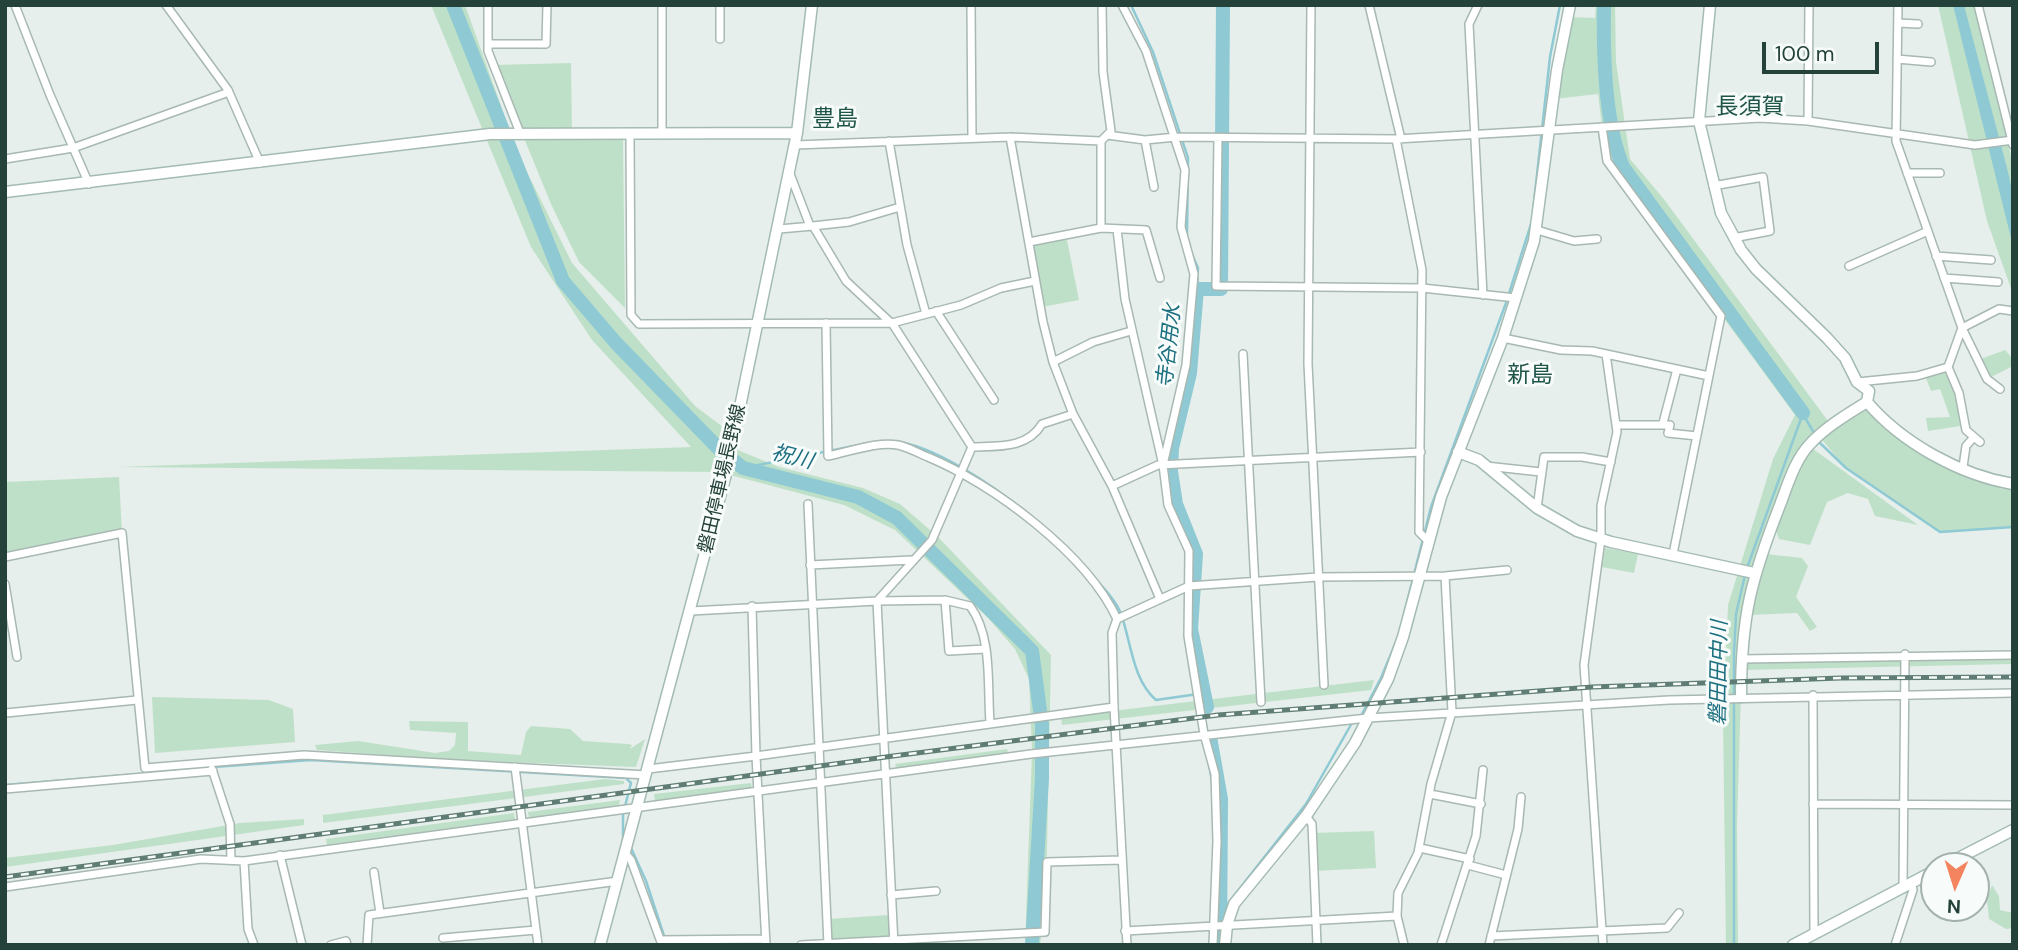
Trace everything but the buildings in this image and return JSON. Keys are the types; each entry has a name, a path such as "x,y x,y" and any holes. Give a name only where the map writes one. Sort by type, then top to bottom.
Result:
{"street":[{"path":"15,5 89,184"},
{"path":"166,5 229,92 260,163"},
{"path":"488,5 488,44 519,133"},
{"path":"488,44 546,44 547,5"},
{"path":"662,5 662,134"},
{"path":"720,5 720,39"},
{"name":"磐田停車場長野線","path":"600,945 727,468 795,145 812,5"},
{"path":"971,5 972,138"},
{"path":"1101,228 1104,138 1111,131 1103,72 1102,5"},
{"path":"1122,5 1146,51 1185,170 1181,227 1194,274 1186,365 1163,465"},
{"path":"1311,5 1308,287 1324,685"},
{"path":"1369,5 1399,139 1422,270 1419,532 1428,541"},
{"path":"1478,5 1469,24 1483,295"},
{"path":"1226,945 1230,910 1244,889 1306,816 1368,718 1388,679 1403,637 1428,541 1458,452 1503,338 1537,230 1549,132 1570,5"},
{"path":"1710,5 1699,121 1713,186 1733,238 1756,269 1845,358 1857,382 1869,391 1867,402 1831,425 1802,454 1754,573 1744,618 1741,697"},
{"path":"1808,121 1809,5"},
{"path":"1898,5 1896,133 1907,173 1962,328 1987,379 2000,389"},
{"path":"795,145 1010,137 1145,140 1175,137 1399,139 1760,118 1808,121 1975,145 2011,141 1978,5"},
{"path":"1898,23 1918,24"},
{"path":"1898,59 1931,62"},
{"path":"5,159 73,148 229,92"},
{"path":"1602,127 1607,161 1721,316 1673,554"},
{"path":"5,192 490,134 797,133"},
{"path":"630,134 631,315 639,324 891,322 936,312 1002,288 1035,281"},
{"path":"1010,137 1035,281 1053,362 1073,414 1112,486 1160,599"},
{"path":"1219,138 1216,286 1422,288 1516,298"},
{"path":"1145,140 1154,187"},
{"path":"889,141 907,245 926,314"},
{"path":"789,173 812,226 846,281 891,322 972,447"},
{"path":"1907,173 1940,173"},
{"path":"1713,186 1763,177 1770,231 1733,238"},
{"path":"779,229 849,222 900,207"},
{"path":"1028,242 1101,228 1146,230 1160,278"},
{"path":"1116,229 1131,331 1145,376 1163,465 1168,506 1189,551 1188,636 1204,734 1215,774 1217,841 1213,945"},
{"path":"1537,230 1574,241 1597,239"},
{"path":"1849,266 1928,231"},
{"path":"1936,256 1991,260"},
{"path":"1944,278 1998,282"},
{"path":"1963,467 1966,446 1977,440 1966,430 1959,393 1948,367 1962,328 1999,309 2013,311"},
{"path":"936,312 994,400"},
{"path":"826,323 828,456 899,445 962,471 1018,510 1076,562 1098,587 1117,619"},
{"path":"1053,362 1093,342 1131,331"},
{"path":"1503,338 1561,350 1606,354 1709,376"},
{"path":"1243,354 1261,702"},
{"path":"1603,945 1584,665 1601,539 1601,506 1616,425 1606,354"},
{"path":"1857,382 1917,376 1948,367"},
{"path":"1663,423 1678,369"},
{"path":"1867,402 1915,445 1985,477 2013,484"},
{"path":"972,447 1011,446 1035,434 1042,424 1073,414"},
{"path":"1616,425 1663,423 1670,425 1668,433 1697,436"},
{"path":"894,942 877,601 911,560 932,540 972,447"},
{"path":"1112,486 1163,465 1421,452"},
{"path":"1458,452 1485,466 1536,508 1558,522 1601,539 1754,573"},
{"path":"1536,508 1544,457 1582,457 1611,463"},
{"path":"1485,466 1541,472"},
{"path":"808,505 828,944"},
{"path":"5,557 122,533 145,768 212,768"},
{"path":"810,565 911,560"},
{"path":"1126,945 1114,707 1112,633 1117,619 1189,586 1318,577 1445,576 1507,570"},
{"path":"1404,945 1397,916 1398,893 1420,848 1430,794 1452,712 1445,576"},
{"path":"5,584 17,657"},
{"path":"691,611 877,601 945,600 970,606 981,620 990,722"},
{"path":"945,600 949,651 985,649"},
{"path":"625,853 661,942 766,942 760,791 756,756 752,606"},
{"path":"1895,945 1913,890 1907,885 1903,804 1905,654"},
{"path":"1741,659 2013,654"},
{"path":"5,887 201,859 244,861 1204,734 1368,718 1741,697 2013,693"},
{"path":"1813,695 1814,934"},
{"path":"6,712 137,701"},
{"path":"5,789 212,768 304,755 647,772 990,722 1114,707"},
{"path":"515,767 538,945"},
{"path":"212,768 230,824 231,860"},
{"path":"1441,945 1469,862 1480,804 1483,770"},
{"path":"1430,794 1480,804"},
{"path":"1521,797 1518,829 1490,940 1667,928 1679,913"},
{"path":"1813,804 2013,805"},
{"path":"1306,816 1312,824 1317,945"},
{"path":"1970,852 2013,830"},
{"path":"1420,848 1506,875"},
{"path":"279,855 302,945"},
{"path":"801,945 1045,932 1047,862 1121,860"},
{"path":"244,861 248,929 254,945"},
{"path":"374,872 380,913"},
{"path":"1793,945 1920,878"},
{"path":"367,945 367,917 380,913 618,881"},
{"path":"891,895 936,891"},
{"path":"1125,931 1397,916"},
{"path":"443,937 536,930"},
{"path":"1025,945 1027,933"},
{"path":"466,936 466,945"},
{"path":"331,945 346,941 348,945"}],"green space":[{"path":"431,5 465,5 519,156 572,263 695,406 727,430 717,472 118,467 691,447 592,340 531,247"},
{"path":"1596,5 1615,5 1616,62 1630,159 1663,198 1831,425 1867,402 1909,445 2002,489 2013,488 2013,527 1940,532 1843,465 1819,436 1809,446 1918,525 1875,516 1868,499 1848,493 1827,502 1810,545 1779,539 1775,528 1754,573 1741,693 1737,825 1738,945 1726,945 1723,717 1728,605 1773,459 1795,415 1606,158 1598,94 1554,99 1567,17 1595,18"},
{"path":"1938,5 1978,5 2013,166 2013,294 1987,221"},
{"path":"571,63 572,134 540,134 623,140 625,308 579,262 551,204 494,65"},
{"path":"1066,235 1079,300 1042,307 1029,242"},
{"path":"2005,350 2013,359 2013,366 1987,379 1978,360"},
{"path":"1945,372 1957,398 1960,426 1928,431 1926,418 1950,417 1940,389 1931,391 1926,378"},
{"path":"735,449 779,467 863,488 900,504 937,536 1051,655 1046,898 1040,945 1025,945 1032,751 1029,679 1015,649 987,617 895,530 844,505 719,472"},
{"path":"119,477 122,533 5,557 5,482"},
{"path":"1605,548 1638,554 1634,573 1602,567"},
{"path":"1766,554 1802,558 1808,566 1796,597 1817,627 1810,631 1797,613 1749,615"},
{"path":"2013,655 2013,664 1745,670 1747,659"},
{"path":"1374,680 1371,690 1062,725 1061,717"},
{"path":"152,697 269,700 293,709 295,742 155,753"},
{"path":"409,721 468,722 468,751 521,755 526,732 531,726 570,729 583,741 628,744 632,745 630,749 645,739 636,767 454,760 317,750 315,745 358,741 435,753 449,751 455,745 456,733 410,730"},
{"path":"1007,749 1009,757 897,772 895,764"},
{"path":"605,779 624,781 624,784 323,823 323,815"},
{"path":"751,783 752,789 655,802 654,794"},
{"path":"620,800 619,805 529,818 528,812"},
{"path":"514,813 515,820 327,845 326,839"},
{"path":"304,819 304,825 5,867 5,858 113,845 240,823"},
{"path":"1374,831 1376,868 1314,871 1312,833"},
{"path":"1992,885 1999,896 2000,910 2013,913 2013,928 2006,929 1990,920"},
{"path":"889,915 890,937 830,940 829,919"}],"water":[{"path":"1953,5 1964,5 2007,168 2013,194 2013,246"}],"waterway":[{"name":"祝川","path":"453,5 563,281 616,343 721,451 743,468 858,497 897,518 1032,651 1042,725 1042,778 1032,945"},
{"path":"1131,5 1153,52 1188,158 1187,235"},
{"name":"寺谷用水","path":"1207,707 1191,629 1196,554 1176,504 1171,471 1172,448 1190,373 1197,289 1221,289 1223,5"},
{"path":"1533,211 1550,57 1560,5"},
{"path":"1604,5 1609,110 1623,167 1803,413"},
{"path":"1404,614 1431,507 1506,303 1532,221"},
{"path":"1191,252 1198,268 1197,289"},
{"name":"磐田田中川","path":"1747,568 1803,413"},
{"path":"1803,414 1814,433"},
{"path":"892,441 926,450 963,468 1027,513"},
{"path":"1819,442 1846,468 1940,532 2013,527"},
{"path":"743,468 854,446"},
{"name":"磐田田中川","path":"1734,945 1734,653 1736,614 1745,575"},
{"path":"1094,578 1119,609 1137,671 1156,700 1205,693"},
{"path":"1361,716 1398,637"},
{"path":"1222,911 1306,804 1353,721"},
{"name":"寺谷用水","path":"1210,737 1221,799 1220,945"},
{"path":"214,767 311,760 626,778 631,783 623,814 623,841"},
{"path":"5,785 176,771"},
{"path":"631,848 646,881 667,945"}],"railway":[{"path":"5,877 893,756 1218,715 1592,687 1841,678 2013,677"}],"district":[{"name":"長須賀","path":"1750,108"},
{"name":"豊島","path":"835,120"},
{"name":"新島","path":"1530,376"}]}
